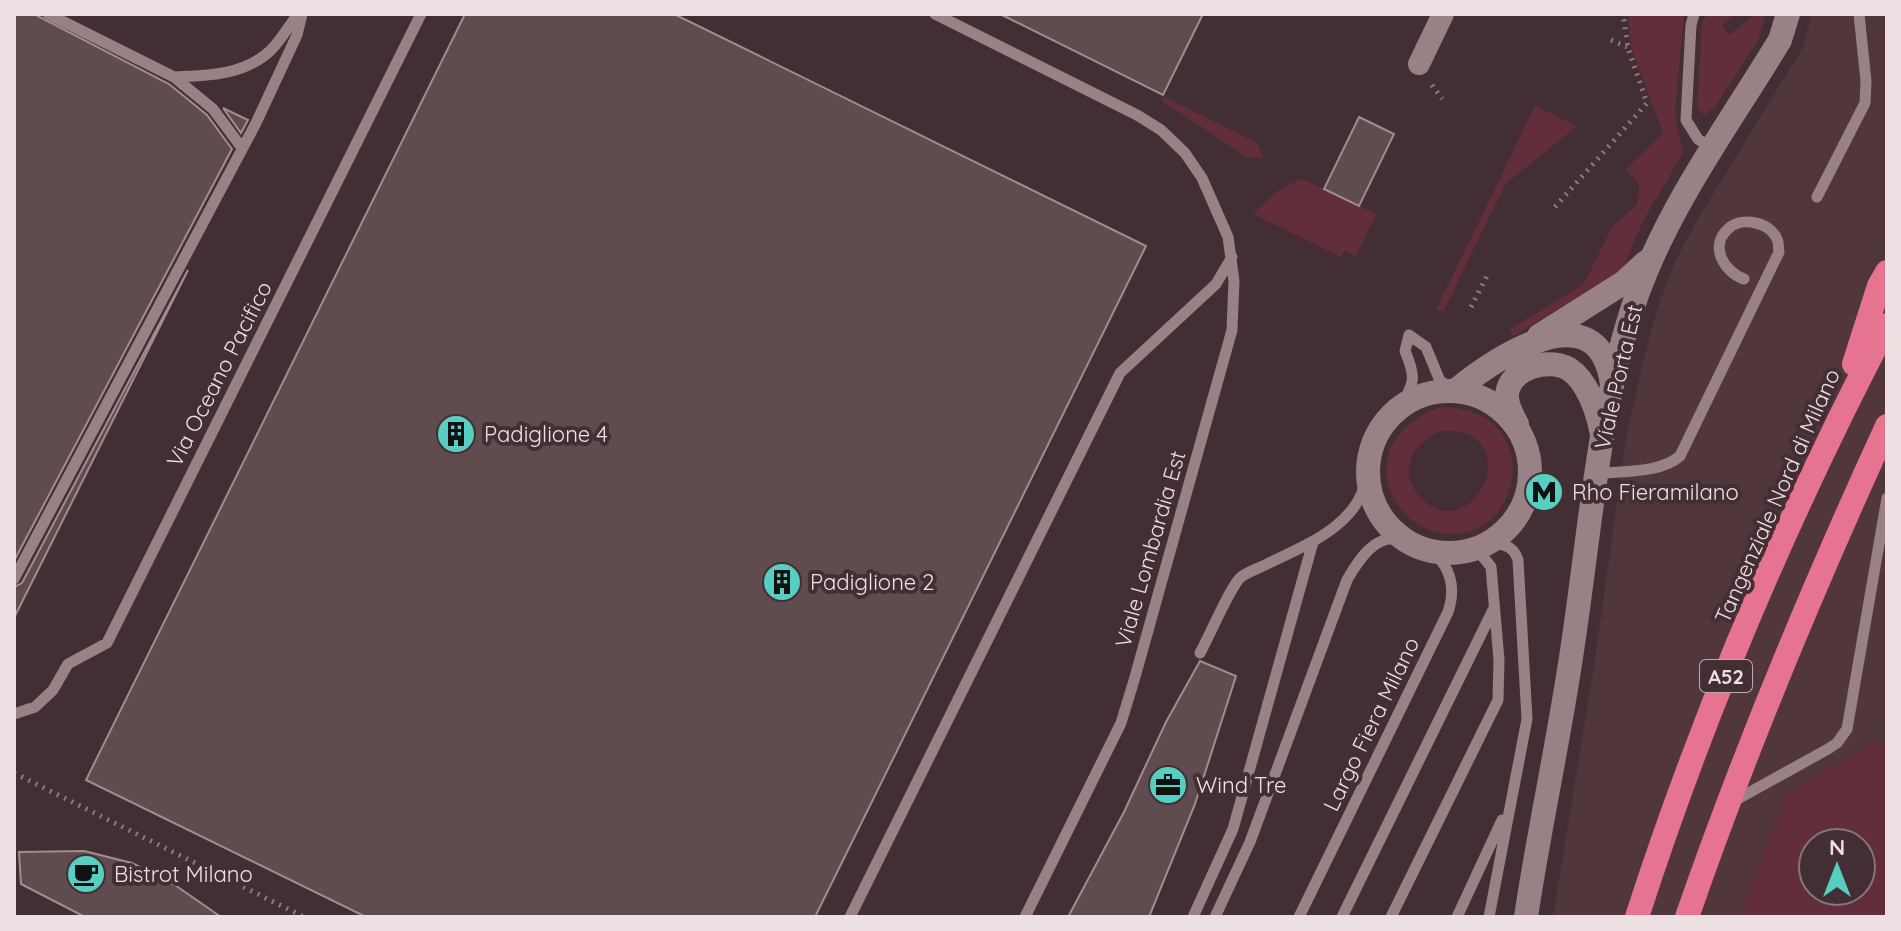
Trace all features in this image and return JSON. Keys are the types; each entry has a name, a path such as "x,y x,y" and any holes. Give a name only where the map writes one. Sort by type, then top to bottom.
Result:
{"highway":[{"path":"1829,441 1879,286 1887,272"},
{"name":"Tangenziale Nord di Milano","path":"1637,917 1727,673 1829,441 1887,325"},
{"name":"A52","path":"1687,917 1763,708 1887,426"},
{"path":"1845,517 1887,453"}],"street":[{"path":"1419,64 1443,14"},
{"name":"Viale Porta Est","path":"1526,917 1566,696 1602,436 1612,384 1638,292 1659,244 1780,40 1788,14"},
{"path":"1456,390 1636,273 1659,244"},
{"path":"1530,342 1564,335 1585,340 1606,359 1612,384"},
{"path":"1519,430 1504,412 1488,400 1456,390 1419,396 1401,406 1383,424 1371,446 1367,471 1371,496 1383,520 1404,540 1430,551 1448,554 1476,548 1508,529 1524,507 1531,481 1530,455 1519,430 1509,410 1507,391 1516,376 1526,370 1551,364 1568,368 1579,378 1596,410 1602,436"}],"lane":[{"path":"48,14 174,77 213,109 242,148"},
{"path":"174,77 240,70 270,51 300,14"},
{"path":"14,579 242,148 297,35 300,14"},
{"name":"Via Oceano Pacifico","path":"15,714 35,707 53,690 68,664 107,643 421,14"},
{"name":"Viale Lombardia Est","path":"935,14 1161,130 1185,153 1202,178 1219,211 1232,257 1232,330 1121,723 1025,917"},
{"path":"1694,14 1686,120 1698,139 1712,150"},
{"path":"1817,197 1865,103 1866,81 1859,14"},
{"path":"1597,474 1657,468 1671,464 1680,456 1775,264 1779,252 1777,239 1770,229 1758,223 1739,222 1727,229 1720,241 1719,254 1725,267 1732,275 1744,279"},
{"path":"850,917 1120,373 1216,284 1232,257"},
{"path":"1401,406 1413,385 1412,368 1405,351 1409,335 1426,347 1440,381 1456,390"},
{"path":"1200,653 1238,578 1313,542 1360,503 1367,483 1367,471"},
{"path":"1694,917 1694,880 1699,851 1703,838 1720,814 1739,795 1837,743 1847,729 1887,498"},
{"path":"1215,917 1250,842 1347,580 1375,544 1389,538 1404,540"},
{"path":"1193,917 1233,829 1313,542"},
{"path":"1476,548 1507,546 1513,549 1518,560 1527,719 1489,917"},
{"path":"1391,917 1498,700 1499,660 1488,561 1476,548"},
{"name":"Largo Fiera Milano","path":"1299,917 1448,612 1451,577 1439,558 1430,551"},
{"path":"1342,917 1494,610"},
{"path":"1457,917 1509,805"}],"path":[{"path":"1555,207 1647,103 1628,48 1623,14"},
{"path":"1611,40 1628,48"},
{"path":"1471,307 1488,274"},
{"path":"14,773 304,917"}],"shaded area":[{"path":"1628,14 1684,14 1675,112 1684,151 1642,223 1624,266 1514,336 1509,330 1584,284 1612,227 1638,204 1639,185 1626,169 1663,133 1631,47"},
{"path":"1707,14 1736,14 1722,25 1730,35 1754,14 1765,14 1759,38 1715,107 1704,115 1697,108 1702,23"},
{"path":"1812,14 1887,14 1887,917 1553,917 1595,659 1627,432 1660,301 1677,258 1802,49"},
{"path":"1164,97 1257,143 1263,157 1248,158 1162,101"},
{"path":"1535,106 1577,126 1505,184 1444,311 1436,310"},
{"path":"1302,179 1376,214 1356,256 1345,251 1341,257 1253,214 1280,189"},
{"path":"1443,407 1477,414 1499,430 1510,452 1512,476 1505,500 1491,520 1469,532 1442,533 1422,526 1405,514 1393,498 1386,465 1390,450 1398,436 1425,414","holes":["1445,430 1471,436 1485,449 1488,467 1484,485 1473,500 1458,510 1439,510 1420,497 1413,487 1409,476 1412,457 1425,440"]},
{"path":"1875,742 1887,748 1887,917 1739,917 1788,793"}],"building":[{"path":"14,14 34,14 169,84 207,115 232,149 14,561"},
{"path":"465,14 674,14 1146,246 815,917 366,917 86,780"},
{"path":"1000,14 1203,14 1163,95"},
{"path":"223,108 248,120 241,133"},
{"path":"1359,117 1394,134 1359,206 1324,189"},
{"path":"188,270 14,618 14,587 22,583"},
{"name":"Wind Tre","path":"1200,661 1236,676 1195,804 1149,917 1068,917 1124,812 1166,722"},
{"name":"Bistrot Milano","path":"84,851 132,863 175,885 221,917 85,917 21,884 19,852"}],"place":[{"name":"Padiglione 4","path":"456,434"},
{"name":"Rho Fieramilano","path":"1544,492"},
{"name":"Padiglione 2","path":"782,582"},
{"name":"Wind Tre","path":"1168,785"},
{"name":"Bistrot Milano","path":"86,874"}]}
